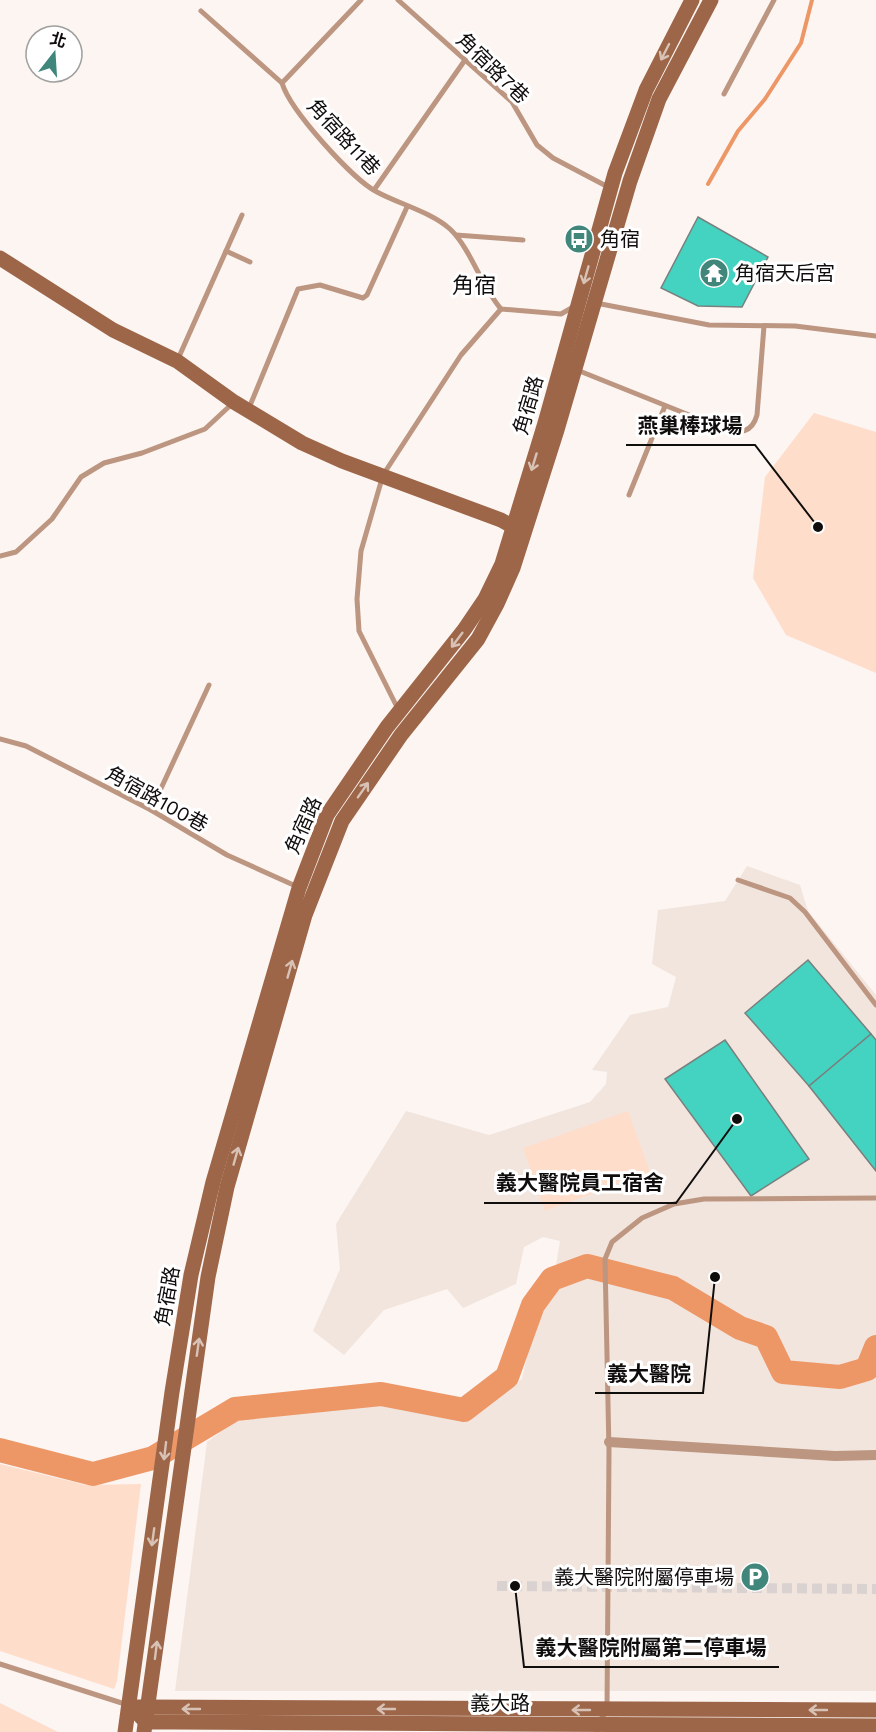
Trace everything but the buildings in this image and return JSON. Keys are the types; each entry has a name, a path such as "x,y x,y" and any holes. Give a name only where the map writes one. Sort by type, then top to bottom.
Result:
{"main road":[{"name":"角宿路","path":"568,367 578,304 610,188 646,90 692,0"},
{"name":"角宿路","path":"146,1720 180,1461 208,1277 227,1187 305,915 342,821 405,718 485,599 519,530 568,367 594,302 626,194 659,99 711,0"},
{"path":"0,258 113,330 177,361 241,406 302,443 342,462 383,475 519,530"},
{"name":"角宿路","path":"124,1732 191,1275 213,1182 299,888 327,815 405,718"},
{"path":"129,1706 146,1720"},
{"name":"義大路","path":"146,1720 607,1710 876,1710"},
{"name":"義大路","path":"146,1720 597,1728 876,1726"}],"street":[{"path":"171,1401 189,1405"},
{"path":"609,1442 835,1456 876,1455"}],"lane":[{"path":"282,83 361,0"},
{"name":"角宿路7巷","path":"398,0 512,102 537,145 553,158 626,194"},
{"path":"724,94 774,0"},
{"name":"角宿路11巷","path":"201,11 282,83 285,93 307,124 374,190 448,227 456,235 492,299 501,309"},
{"path":"374,190 465,60"},
{"path":"0,556 16,552 52,519 81,477 104,463 142,453 205,429 241,406 298,289 320,285 363,298 367,295 407,207"},
{"path":"177,361 242,215"},
{"path":"456,235 523,240"},
{"path":"225,252 250,262"},
{"path":"405,718 359,631 357,599 361,551 383,475 460,355 501,309 561,314 578,304 594,302 709,325 795,326 876,336"},
{"path":"568,367 733,432 744,432 752,428 758,416 764,326"},
{"path":"629,495 665,406"},
{"path":"151,810 210,684"},
{"name":"角宿路100巷","path":"0,739 26,746 151,810 227,855 299,888"},
{"path":"738,880 790,898 805,912 876,1005"},
{"path":"597,1728 607,1710 609,1442 605,1259 612,1242 642,1218 674,1204 704,1199 876,1198"},
{"path":"0,1664 129,1706"},
{"path":"607,1710 617,1728"}],"shaded area":[{"path":"814,413 876,432 876,673 786,635 753,578 765,477"},
{"path":"747,866 800,885 808,911 876,995 876,1691 175,1691 207,1442 248,1411 378,1404 461,1420 522,1379 535,1322 551,1296 560,1241 543,1237 524,1247 516,1284 463,1308 447,1289 384,1310 344,1355 313,1331 340,1269 336,1224 406,1111 489,1135 590,1102 606,1084 607,1072 592,1070 630,1015 668,1007 676,977 652,964 658,910 725,901"},
{"path":"628,1111 650,1172 545,1211 523,1148"},
{"path":"0,1464 86,1485 141,1484 117,1681 114,1689 0,1651"},
{"path":"0,1703 58,1732 0,1732"}],"waterway":[{"path":"708,184 738,131 765,99 801,43 812,0"},
{"path":"0,1450 93,1474 153,1458 235,1409 381,1394 464,1410 507,1377 533,1305 552,1279 587,1266 673,1288 740,1328 766,1337 783,1372 840,1377 867,1369 876,1347"}],"tunnel":[{"path":"497,1586 876,1589"}],"place":[{"name":"角宿","path":"579,239"},
{"name":"角宿天后宮","path":"714,273"},
{"name":"燕巢棒球場","path":"818,527"},
{"name":"義大醫院員工宿舍","path":"737,1119"},
{"name":"義大醫院","path":"715,1277"},
{"name":"義大醫院附屬停車場","path":"755,1577"},
{"name":"義大醫院附屬第二停車場","path":"515,1586"}],"district":[{"name":"角宿","path":"474,285"}]}
